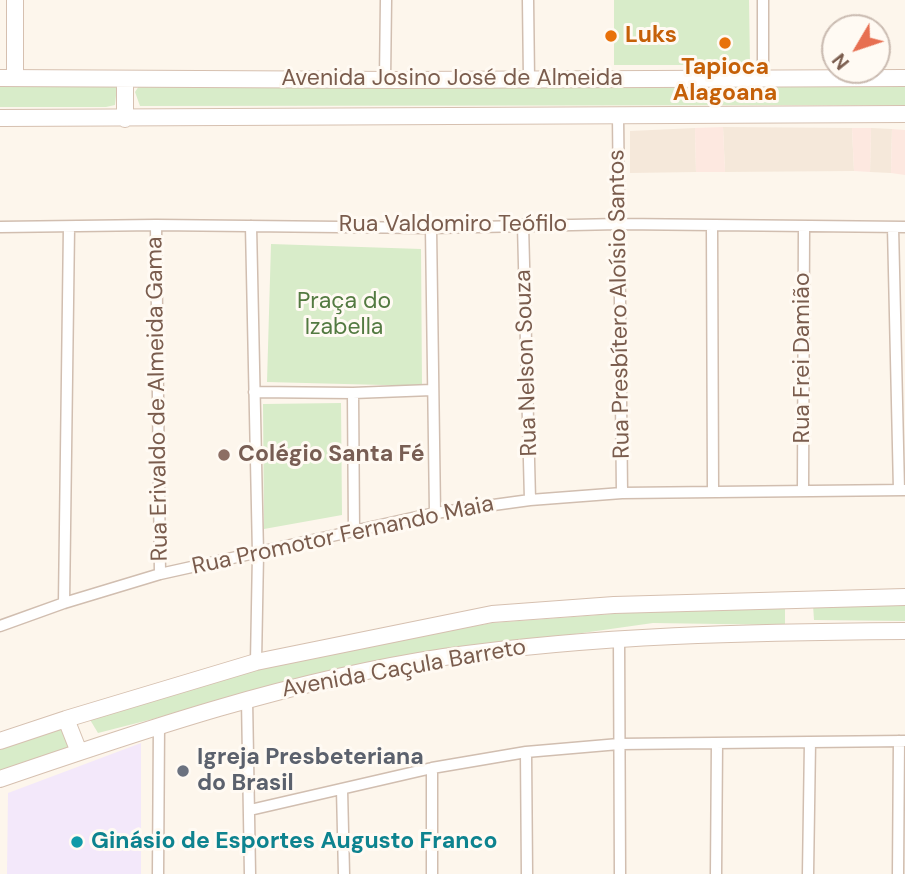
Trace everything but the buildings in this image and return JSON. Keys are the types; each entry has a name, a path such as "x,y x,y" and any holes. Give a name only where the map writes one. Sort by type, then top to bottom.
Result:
{"street":[{"path":"8,78 15,0"},
{"path":"385,80 386,0"},
{"path":"528,0 529,79"},
{"path":"763,0 763,78"},
{"name":"Avenida Josino José de Almeida","path":"8,78 905,78"},
{"path":"125,79 125,118"},
{"name":"Avenida Josino José de Almeida","path":"0,118 905,114"},
{"name":"Rua Presbítero Aloísio Santos","path":"618,115 622,494"},
{"name":"Rua Valdomiro Teófilo","path":"0,227 156,225 431,228 619,224 899,227"},
{"name":"Rua Erivaldo de Almeida Gama","path":"156,225 160,574"},
{"name":"Rua Nelson Souza","path":"523,225 530,500"},
{"path":"251,226 258,554 256,662"},
{"path":"712,226 713,491"},
{"path":"64,603 69,227"},
{"name":"Rua Frei Damião","path":"803,489 804,227"},
{"path":"899,227 902,490"},
{"path":"431,228 435,513"},
{"path":"254,393 432,390"},
{"path":"353,393 354,532"},
{"name":"Rua Promotor Fernando Maia","path":"0,626 160,574 435,513 530,500 622,494 803,489 902,490"},
{"name":"Avenida Caçula Barreto","path":"0,741 256,662 492,614 614,605 905,597"},
{"path":"801,600 802,632"},
{"name":"Avenida Caçula Barreto","path":"0,779 159,724 247,699 442,657 619,638 905,631"},
{"path":"619,638 620,874"},
{"path":"247,699 250,874"},
{"path":"66,719 79,752"},
{"path":"158,874 159,724"},
{"path":"250,810 432,768 526,752 620,744 902,741 898,874"},
{"path":"808,874 810,742"},
{"path":"716,743 716,874"},
{"path":"526,752 527,874"},
{"path":"432,768 432,874"},
{"path":"342,789 344,874"}],"shaded area":[{"path":"723,127 852,128 854,171 725,172"},
{"path":"723,127 725,172 696,172 695,128"},
{"path":"695,128 696,172 630,173 630,131"},
{"path":"852,128 871,128 870,172 854,171"},
{"path":"871,128 892,129 891,173 870,172"},
{"path":"892,129 905,130 905,175 891,173"},
{"path":"141,743 141,874 7,874 8,793"}],"green space":[{"path":"614,0 749,0 750,65 614,65"},
{"path":"141,83 905,84 905,105 140,106 135,92"},
{"path":"0,84 117,86 115,105 106,107 0,107"},
{"name":"Praça do Izabella","path":"271,244 421,249 422,386 267,382"},
{"path":"341,403 342,515 264,529 263,404"},
{"path":"813,605 905,606 905,621 814,620"},
{"path":"785,606 785,625 653,623 483,647 227,700 98,733 89,718 241,670 491,623 638,612"},
{"path":"61,725 71,748 0,775 0,750"}],"place":[{"name":"Luks","path":"611,36"},
{"name":"Tapioca Alagoana","path":"725,43"},
{"name":"Colégio Santa Fé","path":"224,455"},
{"name":"Igreja Presbeteriana do Brasil","path":"183,771"},
{"name":"Ginásio de Esportes Augusto Franco","path":"77,842"}]}
